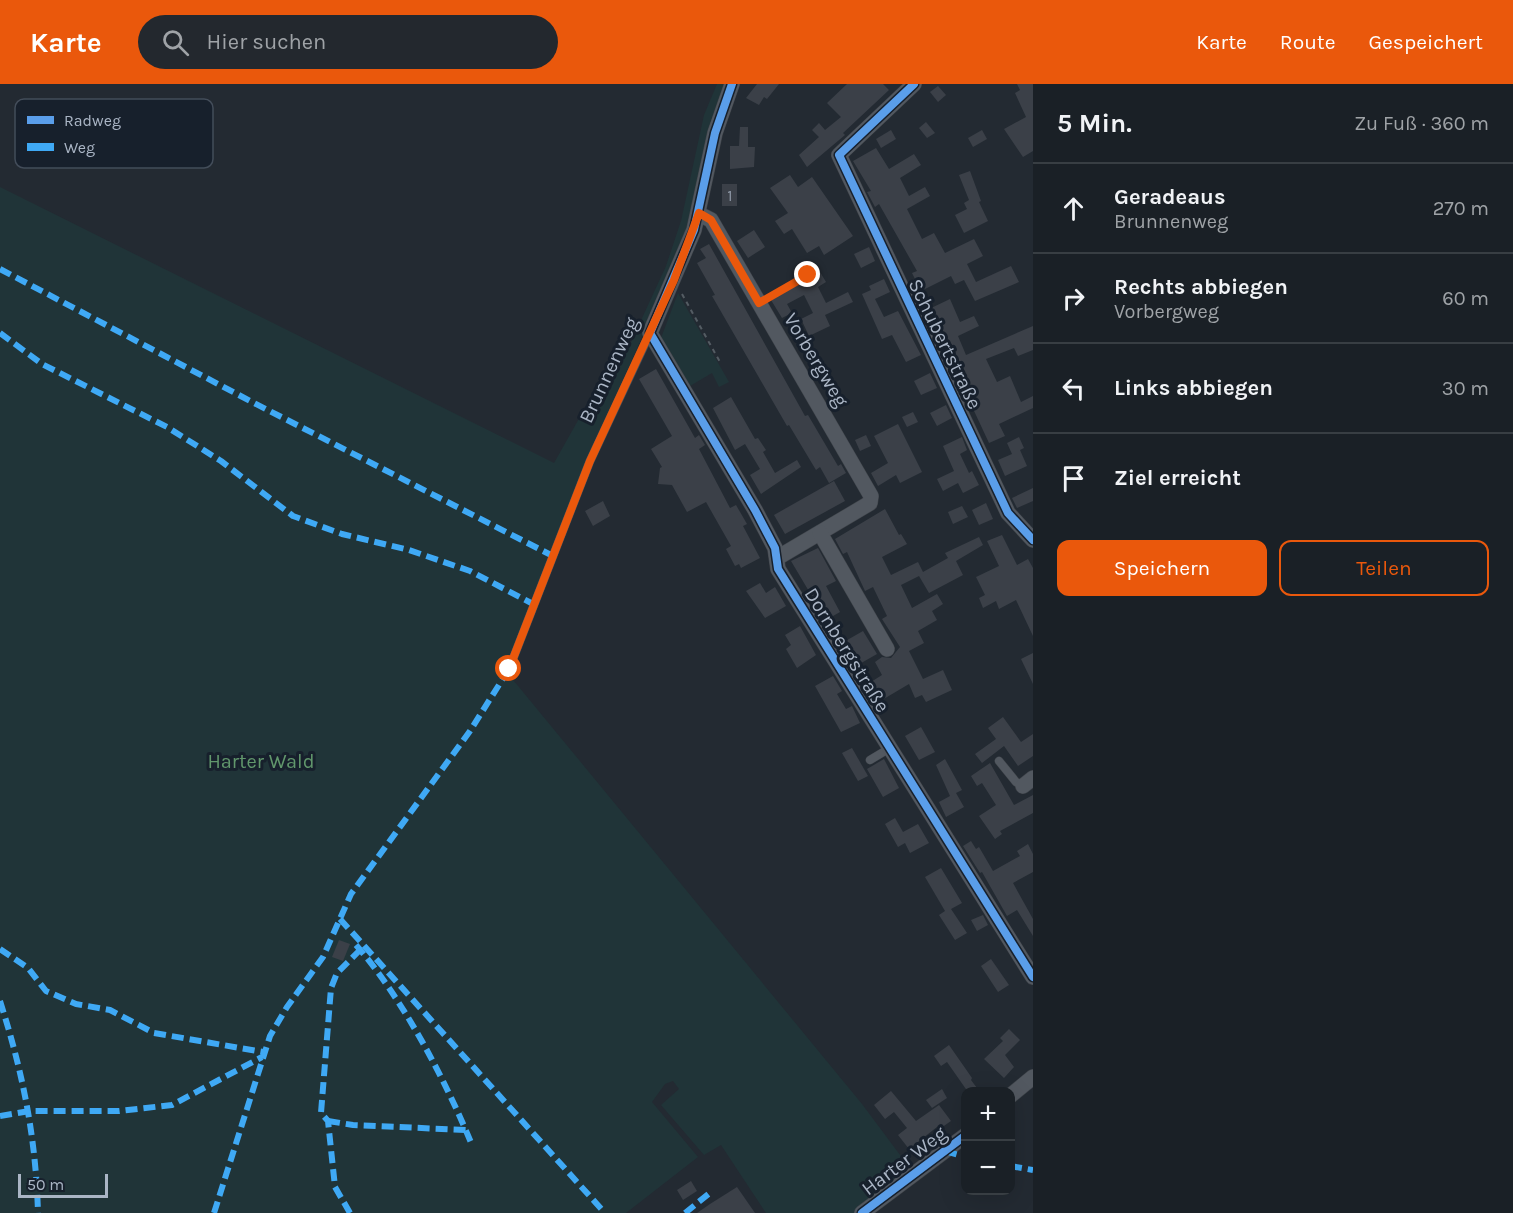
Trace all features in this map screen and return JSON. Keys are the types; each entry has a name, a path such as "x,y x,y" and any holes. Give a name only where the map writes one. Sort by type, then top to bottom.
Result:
{"street":[{"name":"Brunnenweg","path":"650,333 699,213 715,133 732,84"},
{"name":"Schubertstraße","path":"914,84 839,155 1008,513 1032,536"},
{"name":"Vorbergweg","path":"699,213 711,220 866,488 870,503 820,533"},
{"name":"Dornbergstraße","path":"650,333 755,510 775,548 778,570 1033,977"},
{"name":"Dornbergstraße","path":"820,533 887,649"},
{"path":"777,558 820,533"},
{"path":"1015,1093 1033,1077"},
{"name":"Harter Weg","path":"862,1213 961,1139"}],"lane":[{"name":"Brunnenweg","path":"509,669 590,461 650,333"},
{"path":"870,760 890,748"},
{"path":"999,761 1016,782 1028,782"}],"path":[{"path":"759,303 808,275"},
{"path":"678,288 720,362"}],"green space":[{"name":"Harter Wald","path":"717,84 727,84 711,120 684,241 579,481 505,670 862,1104 912,1171 856,1213 766,1213 721,1145 704,1155 661,1105 679,1089 673,1081 665,1084 652,1102 698,1157 626,1213 0,1213 0,187 554,463 594,392 614,379 666,266 681,221 704,115"},
{"path":"678,293 729,382 719,387 712,373 690,386 661,338"}],"building":[{"path":"757,84 779,84 767,99 764,97 759,105 746,98"},
{"path":"847,84 883,84 889,90 843,133 845,135 807,167 799,155 819,137 812,130 819,123 825,130 841,117 827,103"},
{"path":"1017,84 1033,84 1033,151 1023,157 1004,129 1026,117 1015,93 1020,90"},
{"path":"938,86 946,95 938,102 930,92"},
{"path":"926,122 935,133 927,138 919,128"},
{"path":"740,127 748,127 748,147 755,147 754,167 730,169 730,146 739,146"},
{"path":"891,130 896,139 881,148 876,139"},
{"path":"982,130 987,139 973,147 968,138"},
{"path":"876,148 889,169 914,154 921,165 900,178 909,196 925,187 930,196 907,209 922,239 934,233 945,253 974,239 983,256 967,264 976,282 1011,266 1019,282 975,301 964,280 955,284 951,276 921,291 912,273 917,271 879,204 875,207 867,192 871,191 853,161"},
{"path":"970,171 981,201 979,202 988,221 964,233 955,215 967,209 964,203 969,200 959,175"},
{"path":"790,175 798,187 812,177 853,236 824,255 819,246 807,253 792,229 784,234 775,221 788,213 770,188"},
{"path":"722,184 737,184 737,206 722,206"},
{"path":"754,230 765,247 748,258 737,241"},
{"path":"709,244 805,416 808,415 838,466 841,464 846,473 829,483 820,467 816,470 789,425 787,426 712,296 715,295 697,263 706,258 700,249"},
{"path":"869,247 875,261 861,268 854,254"},
{"path":"820,272 826,282 818,287 826,303 848,292 853,302 825,315 830,326 809,336 801,319 813,313 804,295 787,304 792,313 782,318 771,300"},
{"path":"884,279 890,292 875,299 884,317 898,311 921,355 906,362 892,335 882,339 862,294 871,290 869,286"},
{"path":"950,299 960,322 974,316 979,326 958,336 966,355 1033,326 1033,350 1018,356 1014,348 986,359 997,382 1010,376 1021,402 1033,396 1033,408 999,424 1005,436 989,443 927,310"},
{"path":"656,369 695,438 699,435 705,445 699,449 730,508 736,505 747,524 743,526 760,558 741,568 739,564 735,566 726,549 731,546 706,502 687,512 672,485 658,484 662,467 651,449 672,436 639,379"},
{"path":"930,373 937,388 921,395 914,381"},
{"path":"731,397 755,439 758,438 766,450 763,452 775,473 797,460 801,467 761,494 750,475 760,469 745,444 735,450 713,408"},
{"path":"946,405 952,418 937,426 930,413"},
{"path":"913,412 918,422 907,427 902,417"},
{"path":"898,424 922,472 900,483 896,475 878,486 871,473 888,463 874,436"},
{"path":"866,435 871,446 860,451 855,440"},
{"path":"962,437 967,450 960,454 969,473 972,471 979,485 963,493 958,483 943,491 937,479 954,471 943,446"},
{"path":"1019,437 1024,448 1020,450 1027,466 1005,476 998,460 1012,454 1007,443"},
{"path":"834,481 845,501 785,534 774,515"},
{"path":"1033,488 1033,501 1017,508 1012,498"},
{"path":"603,501 610,516 593,526 585,511"},
{"path":"986,503 993,519 979,525 972,510"},
{"path":"962,506 968,517 953,524 948,512"},
{"path":"885,509 899,535 901,534 907,544 882,557 891,575 918,562 923,572 948,558 945,553 979,537 983,545 956,561 963,575 929,593 919,576 901,585 912,608 937,594 943,604 932,611 937,620 918,631 924,643 909,651 923,679 943,670 952,690 926,702 922,695 915,698 909,684 882,700 871,682 882,675 875,662 882,657 891,658 900,647 882,619 887,616 873,587 865,591 847,552 843,554 835,539"},
{"path":"1002,535 1017,565 1028,559 1033,568 1033,636 1016,600 999,609 996,601 983,608 979,598 985,595 976,577 999,566 987,541"},
{"path":"818,548 836,581 826,586 840,612 826,620 791,561"},
{"path":"760,583 766,593 775,587 786,606 765,618 746,591"},
{"path":"800,626 816,655 797,668 786,649 791,645 785,635"},
{"path":"863,631 877,654 856,666 842,643"},
{"path":"1033,653 1033,684 1021,659"},
{"path":"833,676 842,691 837,694 846,709 852,706 860,723 841,732 815,686"},
{"path":"1003,717 1021,742 1033,734 1033,756 1018,766 1004,746 982,763 975,754 996,739 988,728"},
{"path":"921,727 935,752 919,760 905,736"},
{"path":"852,748 868,776 858,781 842,753"},
{"path":"884,759 899,788 883,797 867,769"},
{"path":"945,759 962,790 956,793 964,807 946,817 939,802 950,796 936,765"},
{"path":"990,763 1014,805 1033,795 1033,813 1000,831 1002,834 995,839 979,816 996,805 982,783 977,786 971,776"},
{"path":"895,818 903,832 918,824 929,843 910,853 905,843 898,847 885,824"},
{"path":"971,841 976,849 979,847 993,871 1020,856 1017,851 1028,844 1033,854 1033,872 1013,883 1033,919 1033,936 1017,910 1007,916 982,872 980,873 963,846"},
{"path":"941,868 962,903 951,909 967,933 955,940 939,915 945,911 925,877"},
{"path":"983,915 988,925 977,931 971,920"},
{"path":"339,940 350,944 343,961 332,957"},
{"path":"991,959 1009,985 998,992 981,966"},
{"path":"1009,1029 1020,1040 1005,1055 1014,1067 1004,1078 984,1059 1003,1041 1000,1038"},
{"path":"949,1045 976,1087 964,1087 947,1062 941,1066 934,1056"},
{"path":"942,1089 947,1098 932,1108 926,1100"},
{"path":"891,1091 916,1121 939,1105 951,1121 938,1130 937,1127 909,1149 898,1135 907,1128 894,1112 885,1119 874,1105"},
{"path":"691,1181 697,1191 683,1200 677,1190"},
{"path":"737,1187 755,1213 697,1213 710,1204"}],"marked path":[{"path":"0,269 254,403 553,556"},
{"path":"0,333 42,364 167,427 221,461 293,516 342,534 409,550 470,571 535,605"},
{"path":"214,1213 270,1036 287,1007 323,957 351,894 470,731 509,669"},
{"path":"340,919 605,1213"},
{"path":"356,945 390,990 422,1040 472,1145"},
{"path":"0,949 28,968 46,991 76,1004 110,1010 154,1033 263,1052"},
{"path":"350,1213 335,1187 328,1121 321,1113 331,988 337,973 360,950"},
{"path":"0,1001 27,1106 37,1185 38,1213"},
{"path":"0,1116 30,1111 119,1111 172,1105 262,1057"},
{"path":"328,1121 353,1125 466,1130"},
{"path":"945,1151 961,1156"},
{"path":"1015,1167 1033,1170"},
{"path":"685,1213 711,1192"}],"cycle path":[{"path":"732,84 715,133 694,230 650,333 755,510 775,548 778,569 1033,977"},
{"path":"914,84 839,155 1008,513 1033,540"},
{"path":"862,1213 961,1139"}],"route":[{"path":"509,669 590,461 674,280 699,213 711,220 759,303 808,275"}]}
